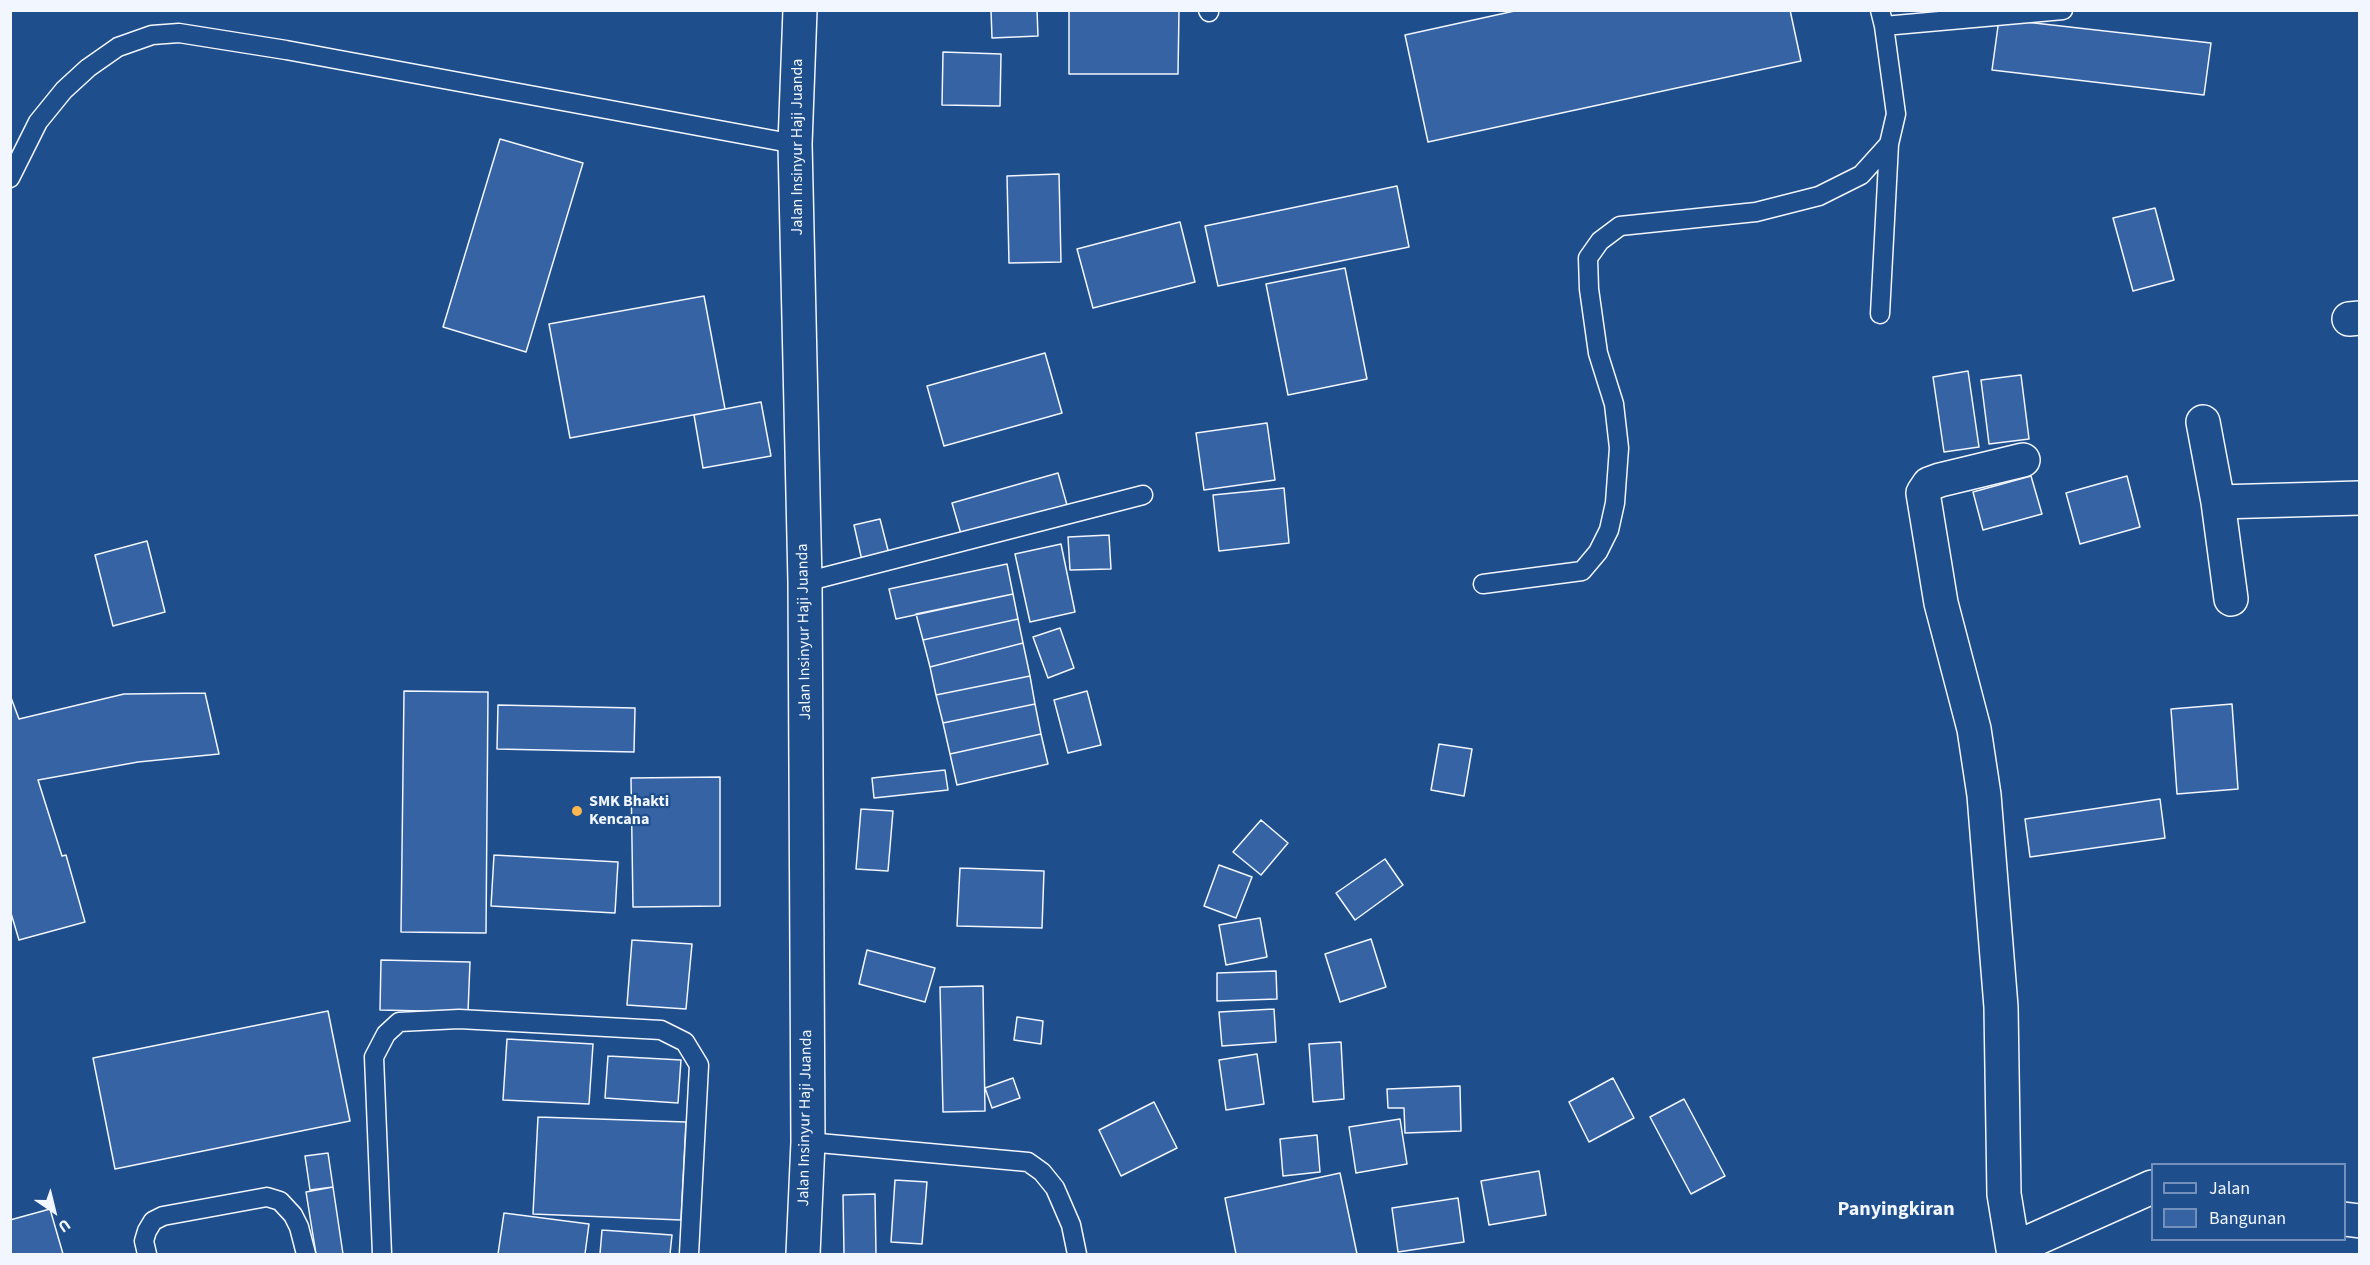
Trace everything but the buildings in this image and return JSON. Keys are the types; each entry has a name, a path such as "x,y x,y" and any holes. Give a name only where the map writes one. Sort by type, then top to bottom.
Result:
{"street":[{"name":"Jalan Insinyur Haji Juanda","path":"800,10 795,144 805,582 808,1142 803,1254"},
{"path":"2203,422 2218,502 2231,599"},
{"path":"2024,460 1940,480 1929,484 1923,493 1941,603 1974,729 1984,795 2001,1007 2004,1194 2011,1252 2151,1187"},
{"path":"2218,502 2360,498"}],"lane":[{"path":"1880,314 1889,144 1896,114 1882,18 2063,10"},
{"path":"10,178 38,122 64,90 88,68 118,47 152,35 179,33 286,50 795,144"},
{"path":"1483,584 1582,571 1599,552 1609,530 1615,503 1619,448 1614,404 1598,353 1589,289 1588,258 1600,241 1620,226 1756,212 1819,196 1861,175 1889,144"},
{"path":"805,582 1143,495"},
{"path":"382,1254 374,1057 386,1034 399,1022 459,1019 661,1030 685,1042 699,1065 689,1254"},
{"path":"808,1142 1028,1162 1042,1172 1055,1188 1071,1225 1077,1254"},
{"path":"147,1254 144,1241 147,1231 153,1221 163,1216 267,1197 280,1201 293,1215 299,1227 306,1254"}],"place":[{"name":"SMK Bhakti Kencana","path":"577,811"}],"district":[{"name":"Panyingkiran","path":"1896,1211"}]}
